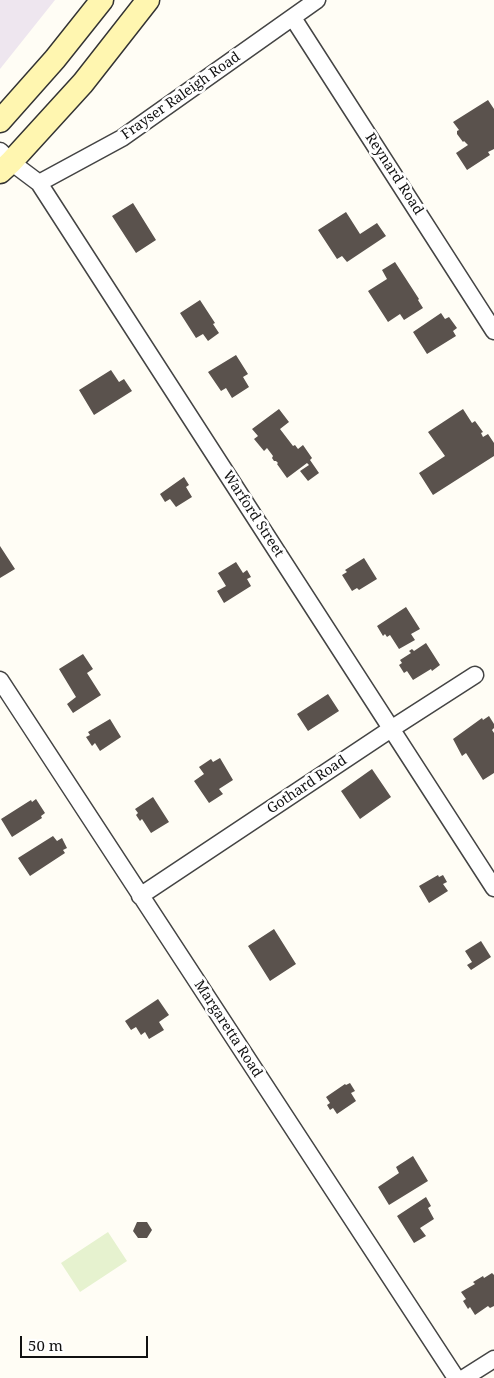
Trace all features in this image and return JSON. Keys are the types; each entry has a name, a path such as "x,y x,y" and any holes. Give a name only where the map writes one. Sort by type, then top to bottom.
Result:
{"main road":[{"path":"0,121 55,59 102,0"},
{"path":"4,162 83,82 148,0"}],"street":[{"name":"Frayser Raleigh Road","path":"39,183 122,138 317,0"},
{"name":"Reynard Road","path":"293,18 494,331"},
{"name":"Warford Street","path":"4,162 39,183 494,888"},
{"name":"Gothard Road","path":"140,896 475,675"},
{"name":"Margaretta Road","path":"0,680 456,1378"},
{"path":"464,1378 494,1359"}],"shaded area":[{"path":"0,0 55,0 0,69"}],"green space":[{"path":"108,1232 127,1261 80,1292 61,1263"}],"building":[{"path":"488,100 494,109 494,149 488,152 490,155 467,170 456,153 468,145 457,134 459,130 453,122"},
{"path":"133,203 156,240 136,253 112,216"},
{"path":"346,212 360,234 377,223 386,236 347,262 342,256 337,259 318,230"},
{"path":"395,262 423,308 404,320 400,314 388,322 368,291 387,279 382,270"},
{"path":"200,300 215,323 213,324 219,333 208,341 203,334 196,338 180,313"},
{"path":"441,313 445,319 449,317 457,328 453,331 456,336 427,354 413,332"},
{"path":"236,355 248,374 243,377 249,387 232,398 226,388 221,391 208,372"},
{"path":"111,370 119,382 124,379 132,391 94,415 79,390"},
{"path":"279,409 289,422 280,429 293,446 295,445 298,449 303,445 319,473 308,481 300,471 309,465 307,463 287,478 267,448 264,451 254,439 258,436 252,429"},
{"path":"463,409 472,423 475,421 483,432 481,433 483,437 488,434 494,443 494,456 433,495 419,473 445,456 428,432"},
{"path":"184,477 189,485 186,487 192,497 176,507 170,499 165,502 160,494"},
{"path":"0,546 15,569 0,578"},
{"path":"364,558 377,579 359,590 357,588 352,591 342,575 347,572 345,570"},
{"path":"236,562 243,573 247,570 251,577 247,579 251,586 224,603 217,591 226,586 218,573"},
{"path":"406,607 420,629 411,634 415,640 399,649 390,635 387,637 385,634 383,636 377,626"},
{"path":"426,643 440,665 413,680 407,671 404,673 399,665 402,663 400,660 411,653 409,651 412,649 414,651"},
{"path":"83,654 93,669 87,673 101,695 73,713 67,704 76,697 59,669"},
{"path":"328,694 339,711 308,731 297,714"},
{"path":"489,716 494,724 492,730 494,733 494,773 483,780 466,753 462,756 453,739 482,718 483,720"},
{"path":"110,719 121,737 100,751 95,743 92,746 86,737 90,735 88,732"},
{"path":"220,758 233,780 219,789 223,794 209,803 194,781 204,774 199,767 211,759 213,762"},
{"path":"372,769 391,797 360,819 341,791"},
{"path":"153,797 169,822 151,833 142,819 140,821 136,815 138,813 135,809"},
{"path":"36,799 45,813 41,816 42,818 12,837 1,819 31,800 32,802"},
{"path":"53,836 57,841 62,838 67,848 63,850 65,853 30,876 18,858"},
{"path":"438,875 439,877 443,875 447,882 443,884 448,891 429,903 419,886"},
{"path":"274,929 296,964 270,981 248,946"},
{"path":"481,941 491,957 471,970 467,965 472,962 465,951"},
{"path":"158,999 169,1015 159,1022 164,1030 149,1039 145,1032 141,1035 136,1027 131,1030 125,1021"},
{"path":"350,1083 355,1091 351,1093 356,1101 337,1114 333,1108 330,1110 327,1105 330,1103 326,1097 345,1084"},
{"path":"413,1156 428,1181 389,1205 378,1187 399,1173 396,1167"},
{"path":"426,1197 431,1206 428,1208 434,1219 420,1228 426,1236 414,1243 397,1216"},
{"path":"137,1222 147,1222 152,1230 147,1238 138,1238 133,1231"},
{"path":"492,1273 494,1275 494,1306 490,1308 488,1306 475,1315 463,1301 466,1299 461,1292 475,1284 473,1282"}]}
